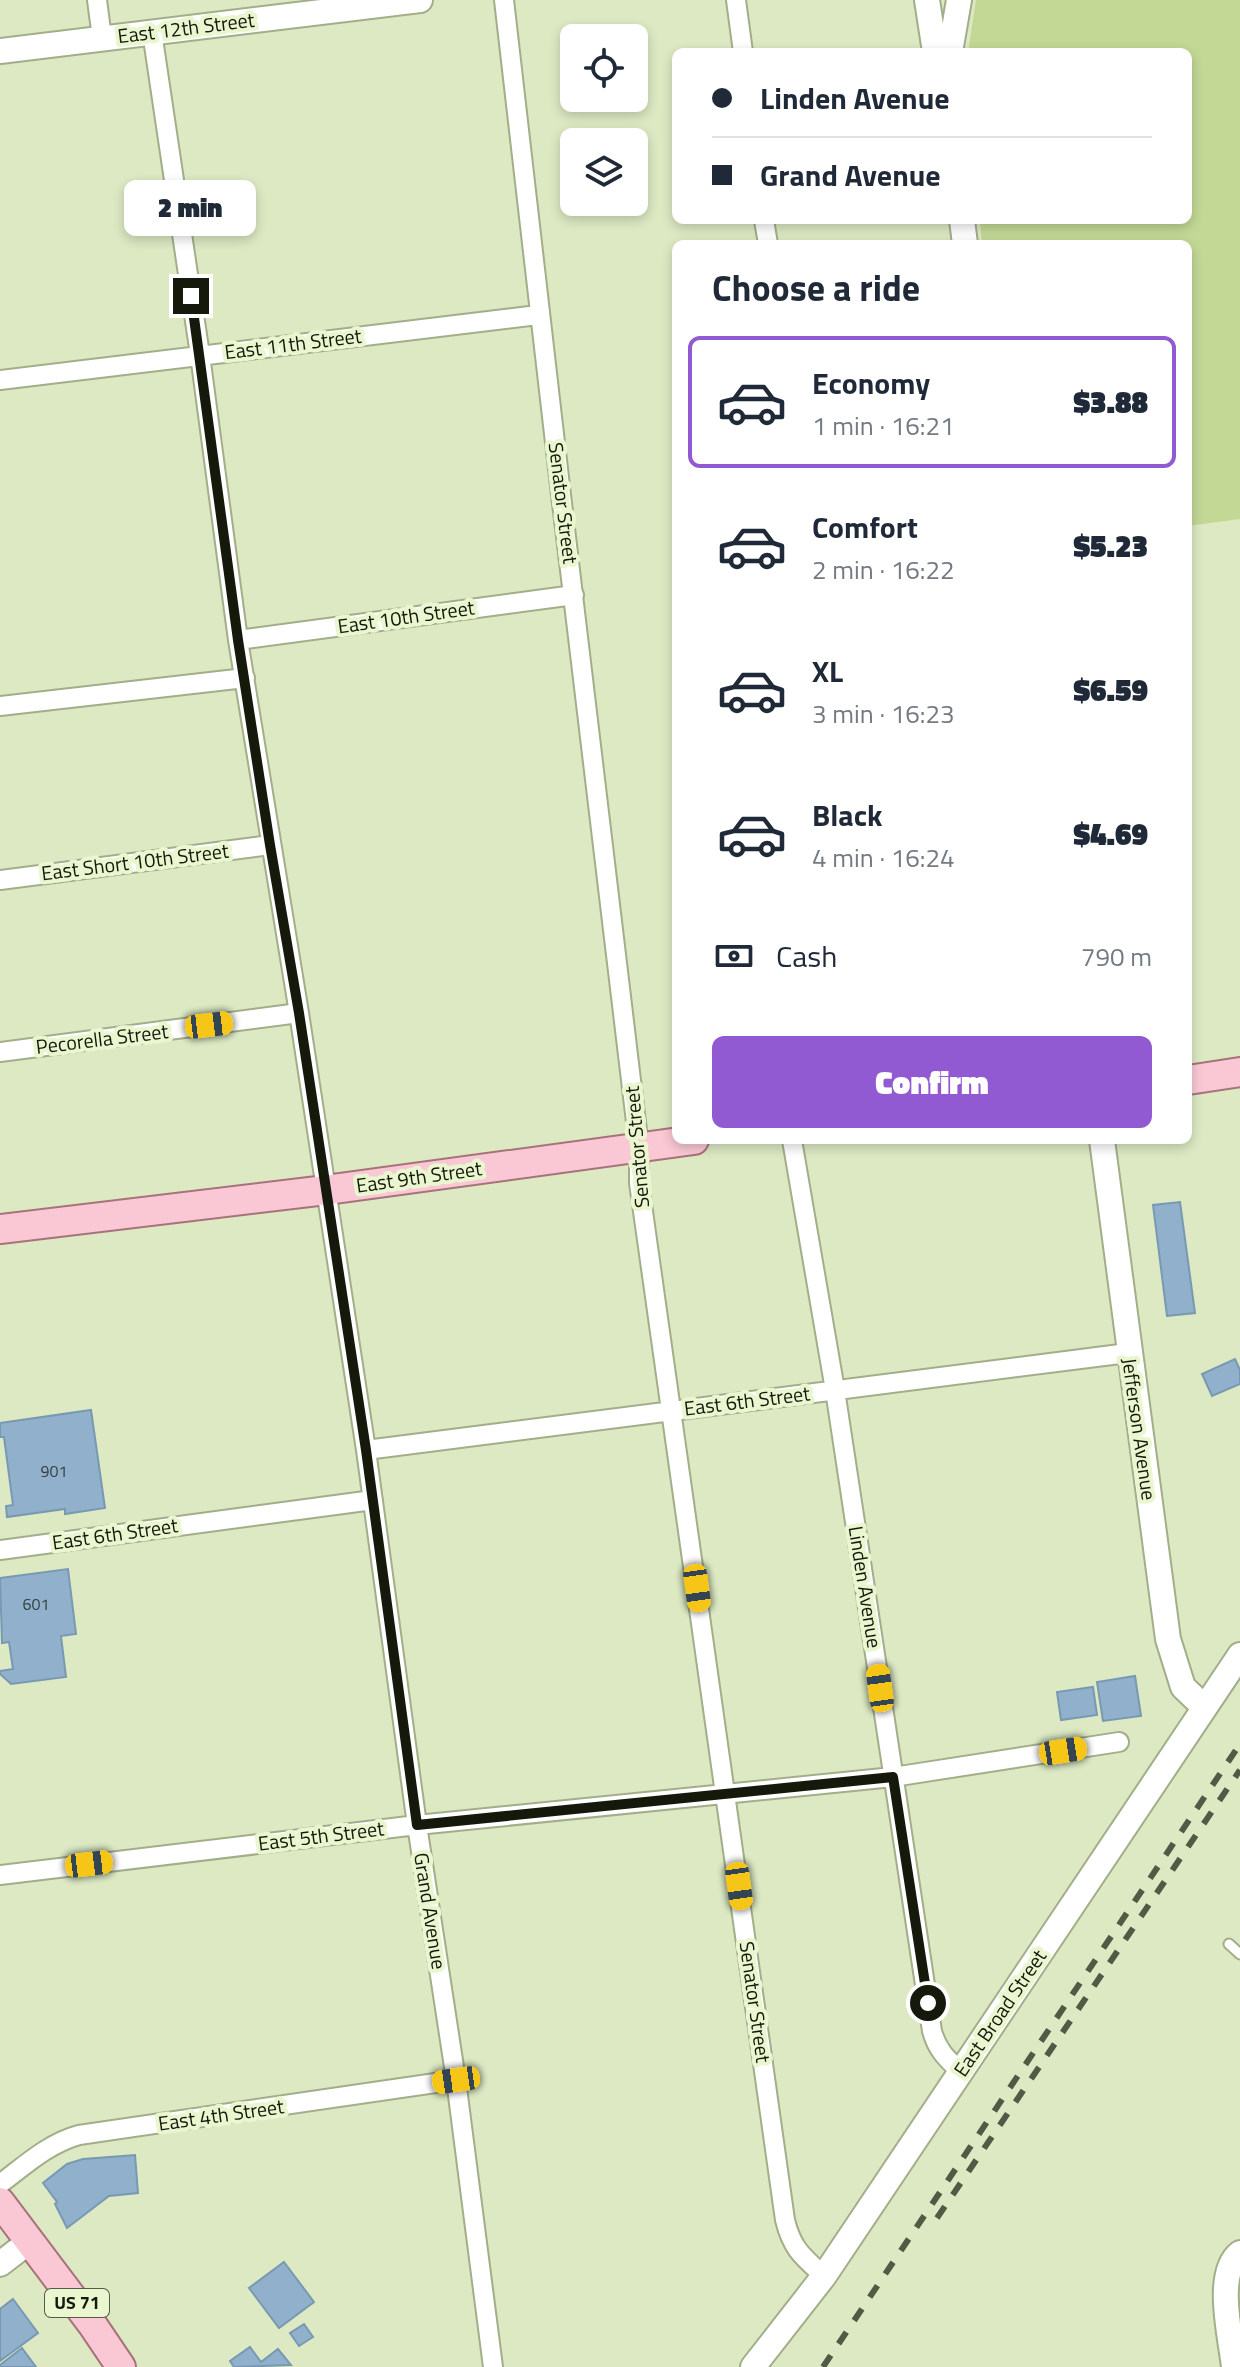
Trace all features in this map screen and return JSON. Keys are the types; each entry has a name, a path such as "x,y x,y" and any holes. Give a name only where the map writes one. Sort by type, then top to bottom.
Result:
{"main road":[{"path":"1192,1079 1240,1072"},
{"name":"East 9th Street","path":"0,1229 326,1190 672,1143"},
{"name":"US 71","path":"0,2202 121,2367"}],"street":[{"path":"97,0 102,38"},
{"name":"East 12th Street","path":"0,51 420,0"},
{"name":"Senator Street","path":"504,0 538,315 639,1147 639,1183 671,1411 785,2220 789,2237 798,2252 824,2276"},
{"path":"736,0 742,48"},
{"path":"927,0 934,48"},
{"path":"951,48 959,0"},
{"name":"Grand Avenue","path":"152,32 238,640 366,1450 417,1825 456,2080 493,2367"},
{"name":"East 11th Street","path":"0,380 538,315"},
{"name":"East 10th Street","path":"238,640 574,595"},
{"path":"0,706 245,678"},
{"name":"East Short 10th Street","path":"0,880 270,845"},
{"name":"Pecorella Street","path":"0,1052 299,1013"},
{"name":"Linden Avenue","path":"793,1144 835,1390 932,2031 937,2047 961,2072"},
{"name":"Jefferson Avenue","path":"1102,1144 1168,1639 1183,1687 1204,1707"},
{"name":"East 6th Street","path":"366,1450 1128,1353"},
{"name":"East 6th Street","path":"0,1550 373,1500"},
{"name":"East Broad Street","path":"753,2367 824,2276 1240,1655"},
{"name":"East 5th Street","path":"0,1875 417,1825 893,1777 1119,1742"},
{"name":"East 4th Street","path":"0,2184 54,2145 79,2135 456,2080"},
{"path":"0,2264 30,2241"},
{"path":"1234,2367 1226,2276 1236,2256"}],"lane":[{"path":"1229,1944 1240,1954"}],"green space":[{"path":"976,0 1240,0 1240,519 1192,525 1192,240 982,240 980,224 1192,224 1192,48 969,48"}],"building":[{"path":"1180,1202 1195,1313 1167,1316 1153,1205"},
{"path":"1235,1359 1240,1370 1240,1384 1212,1396 1202,1374"},
{"path":"91,1410 105,1508 65,1514 65,1509 7,1517 6,1506 13,1505 0,1423"},
{"path":"68,1569 76,1634 61,1636 66,1677 11,1684 0,1674 0,1671 13,1669 9,1642 2,1643 0,1578"},
{"path":"1135,1676 1141,1716 1103,1721 1097,1682"},
{"path":"1093,1687 1097,1715 1061,1720 1057,1692"},
{"path":"135,2155 138,2193 109,2196 67,2228 55,2204 57,2202 43,2183 67,2164 83,2159"},
{"path":"284,2262 314,2302 279,2328 249,2288"},
{"path":"13,2299 38,2333 0,2361 0,2309"},
{"path":"304,2324 313,2337 299,2346 290,2333"},
{"path":"250,2347 261,2362 278,2349 291,2365 234,2367 230,2361"},
{"path":"22,2348 36,2367 0,2367 0,2365"}],"railway":[{"path":"823,2367 1240,1744"},
{"path":"937,2218 1240,1770"}],"route":[{"path":"191,296 238,640 366,1450 417,1825 893,1777 928,2003"}]}
